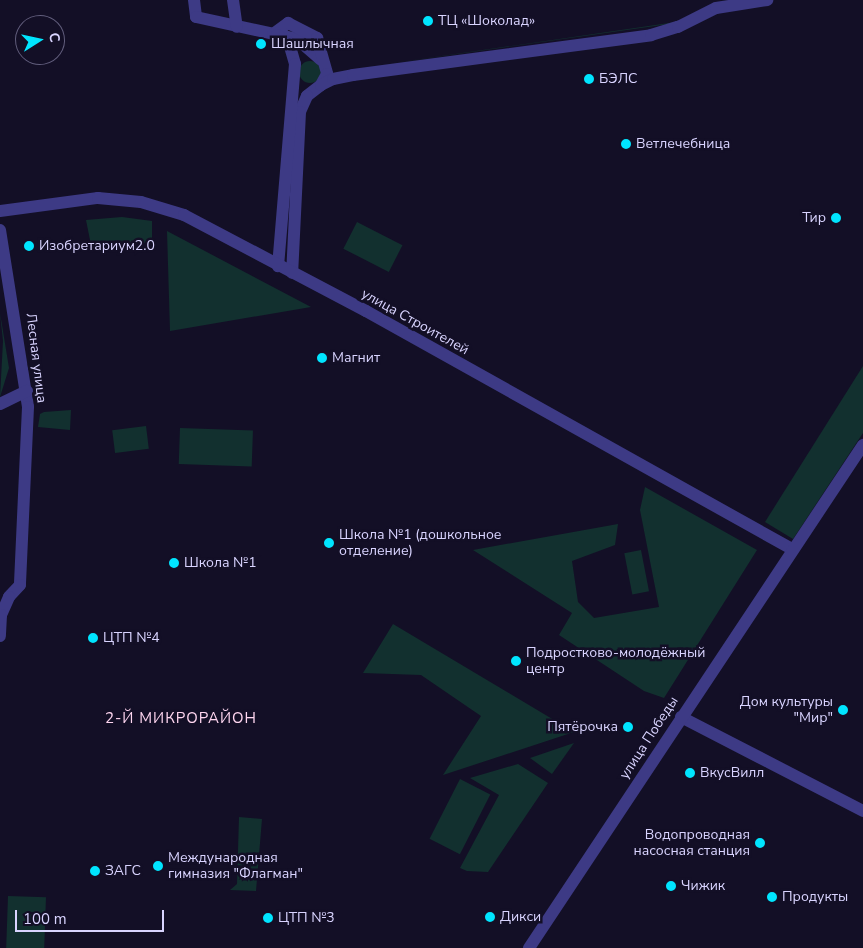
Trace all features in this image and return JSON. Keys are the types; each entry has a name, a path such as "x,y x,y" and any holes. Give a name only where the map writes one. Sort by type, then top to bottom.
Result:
{"street":[{"path":"194,0 196,17 302,41 323,62 327,74 307,96 300,112 292,273"},
{"path":"233,0 237,27"},
{"path":"294,71 303,87 318,86 353,75 651,36 678,27 716,8 767,0"},
{"path":"275,34 292,48 294,71 278,266"},
{"path":"294,71 305,57 323,62"},
{"name":"улица Строителей","path":"0,211 98,198 142,202 184,216 292,273 792,550"},
{"name":"Лесная улица","path":"0,230 27,391 20,585 4,600 0,636"},
{"path":"0,404 27,391"},
{"name":"улица Победы","path":"529,948 681,716 863,445"},
{"path":"681,716 863,811"}],"green space":[{"path":"676,22 676,23 380,65"},
{"path":"306,61 314,61 321,68 321,76 314,83 306,83 299,76 299,68"},
{"path":"122,217 152,221 152,242 92,250 86,220"},
{"path":"357,222 402,245 389,272 343,249"},
{"path":"167,231 311,307 170,331"},
{"path":"0,313 9,368 0,397 3,341"},
{"path":"863,366 863,433 793,539 765,522"},
{"path":"71,410 70,430 38,427 40,414"},
{"path":"146,426 149,449 115,453 112,430"},
{"path":"180,428 253,431 252,467 179,464"},
{"path":"645,487 757,550 664,698 644,691 559,635 572,613 473,550 618,524 615,545 572,561 578,602 594,618 659,607 640,510"},
{"path":"641,550 649,591 632,594 624,553"},
{"path":"393,624 574,732 443,775 481,716 421,675 363,673"},
{"path":"574,743 552,774 530,758"},
{"path":"518,764 548,783 488,872 467,871 460,868 499,795 470,778"},
{"path":"460,779 490,794 460,854 430,839"},
{"path":"239,817 262,819 256,891 230,890 237,884"},
{"path":"8,896 46,897 44,948 6,948"}],"place":[{"name":"ТЦ «Шоколад»","path":"428,21"},
{"name":"Шашлычная","path":"261,44"},
{"name":"БЭЛС","path":"589,79"},
{"name":"Ветлечебница","path":"626,144"},
{"name":"Тир","path":"836,218"},
{"name":"Изобретариум2.0","path":"29,246"},
{"name":"Магнит","path":"322,358"},
{"name":"Школа №1 (дошкольное отделение)","path":"329,543"},
{"name":"Школа №1","path":"174,563"},
{"name":"ЦТП №4","path":"93,638"},
{"name":"Подростково-молодёжный центр","path":"516,661"},
{"name":"Дом культуры \"Мир\"","path":"843,710"},
{"name":"Пятёрочка","path":"628,727"},
{"name":"ВкусВилл","path":"690,773"},
{"name":"Водопроводная насосная станция","path":"760,843"},
{"name":"Международная гимназия \"Флагман\"","path":"158,866"},
{"name":"ЗАГС","path":"95,871"},
{"name":"Чижик","path":"671,886"},
{"name":"Продукты","path":"772,897"},
{"name":"Дикси","path":"490,917"},
{"name":"ЦТП №3","path":"268,918"}],"district":[{"name":"2-Й МИКРОРАЙОН","path":"181,719"}]}
